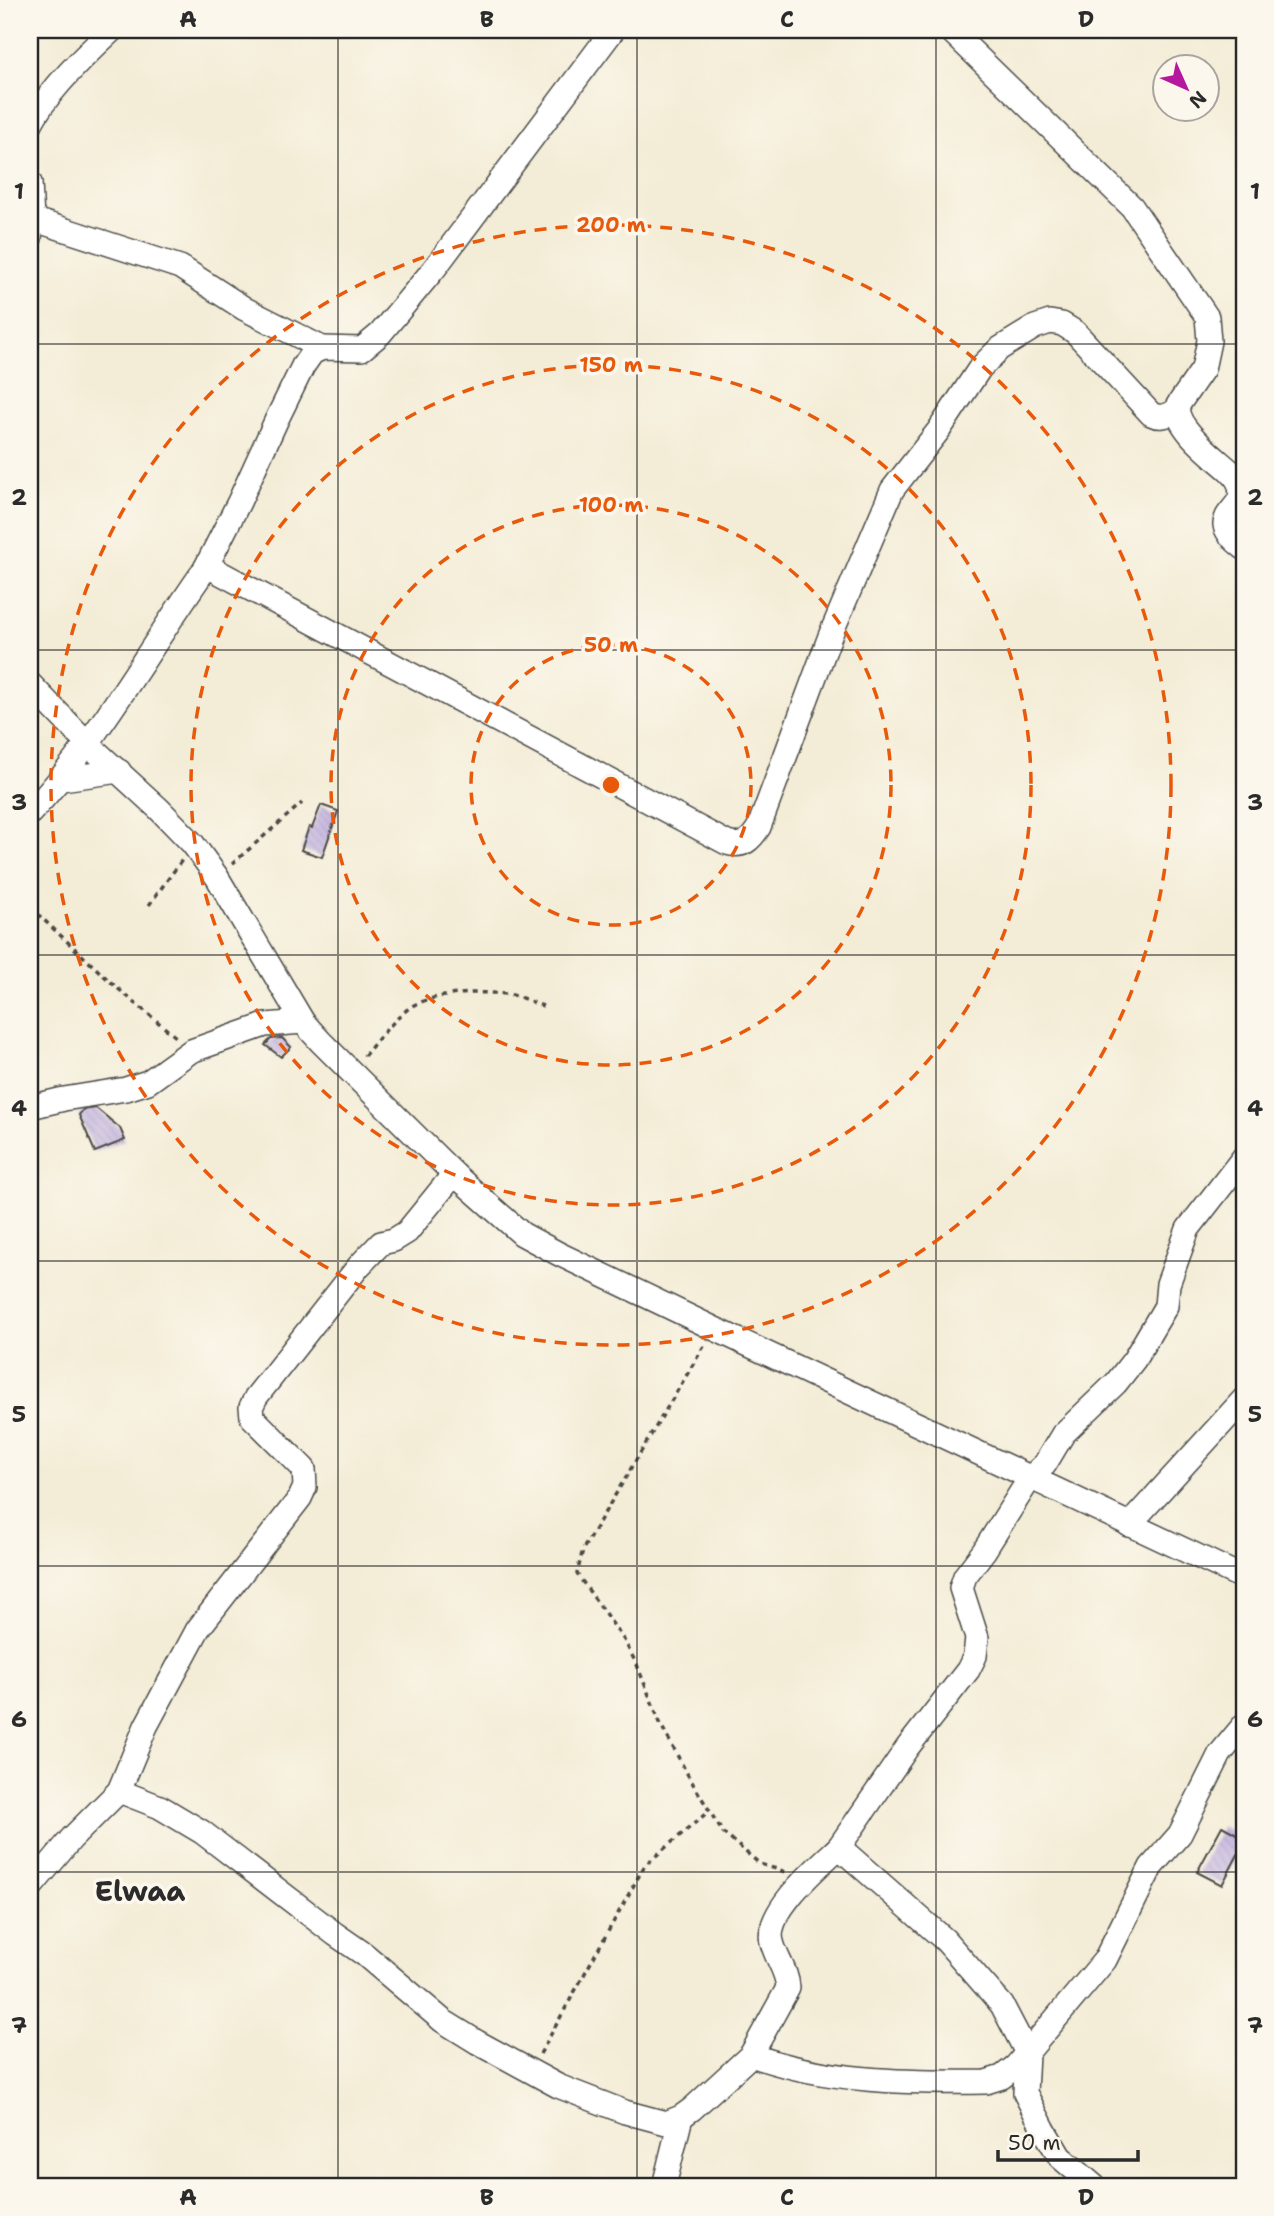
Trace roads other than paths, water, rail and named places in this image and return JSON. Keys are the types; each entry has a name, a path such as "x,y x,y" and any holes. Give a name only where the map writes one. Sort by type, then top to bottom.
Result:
{"street":[{"path":"30,125 48,99 92,48 112,30"},
{"path":"30,183 31,228 180,267 245,309 323,348 362,349 380,334 435,269 613,30"},
{"path":"950,30 1132,207 1207,317 1209,341 1203,369 1178,405 1177,411 1179,420 1186,429 1231,472 1241,488 1240,496 1227,515 1225,524 1226,533 1244,548"},
{"path":"205,569 220,571 737,846 746,843 759,827 830,636 892,490 939,430 980,368 999,349 1035,327 1050,322 1062,324 1074,332 1151,414 1157,417 1177,411"},
{"path":"30,813 62,779 129,687 205,569 240,502 303,366 312,353 323,348"},
{"path":"30,684 88,744 193,844 217,877 303,1022 454,1174 522,1234 715,1329 1244,1578"},
{"path":"62,779 119,771"},
{"path":"30,1107 64,1098 126,1089 148,1082 191,1051 265,1025 303,1022"},
{"path":"119,1791 160,1807 202,1832 365,1954 443,2021 558,2086 650,2120 666,2123 681,2117 751,2055 788,1988 788,1977 772,1943 770,1932 774,1920 805,1878 839,1847 907,1748 972,1663 977,1638 961,1588 965,1576 984,1552 1030,1478 1045,1464 1063,1434 1116,1382 1134,1360 1166,1306 1168,1284 1188,1229 1244,1157"},
{"path":"30,1888 72,1838 119,1791 146,1727 198,1629 300,1498 305,1487 304,1469 252,1417 251,1407 256,1397 359,1266 382,1243 407,1232 454,1174"},
{"path":"1129,1525 1244,1399"},
{"path":"751,2055 781,2066 824,2075 932,2083 986,2082 1002,2077 1016,2066 1105,1961 1151,1867 1180,1834 1220,1754 1244,1725"},
{"path":"839,1847 945,1940 1002,2005 1027,2053 1025,2093 1060,2157 1094,2186"},
{"path":"664,2186 681,2117"}],"district":[{"name":"Elwaa","path":"140,1891"}]}
